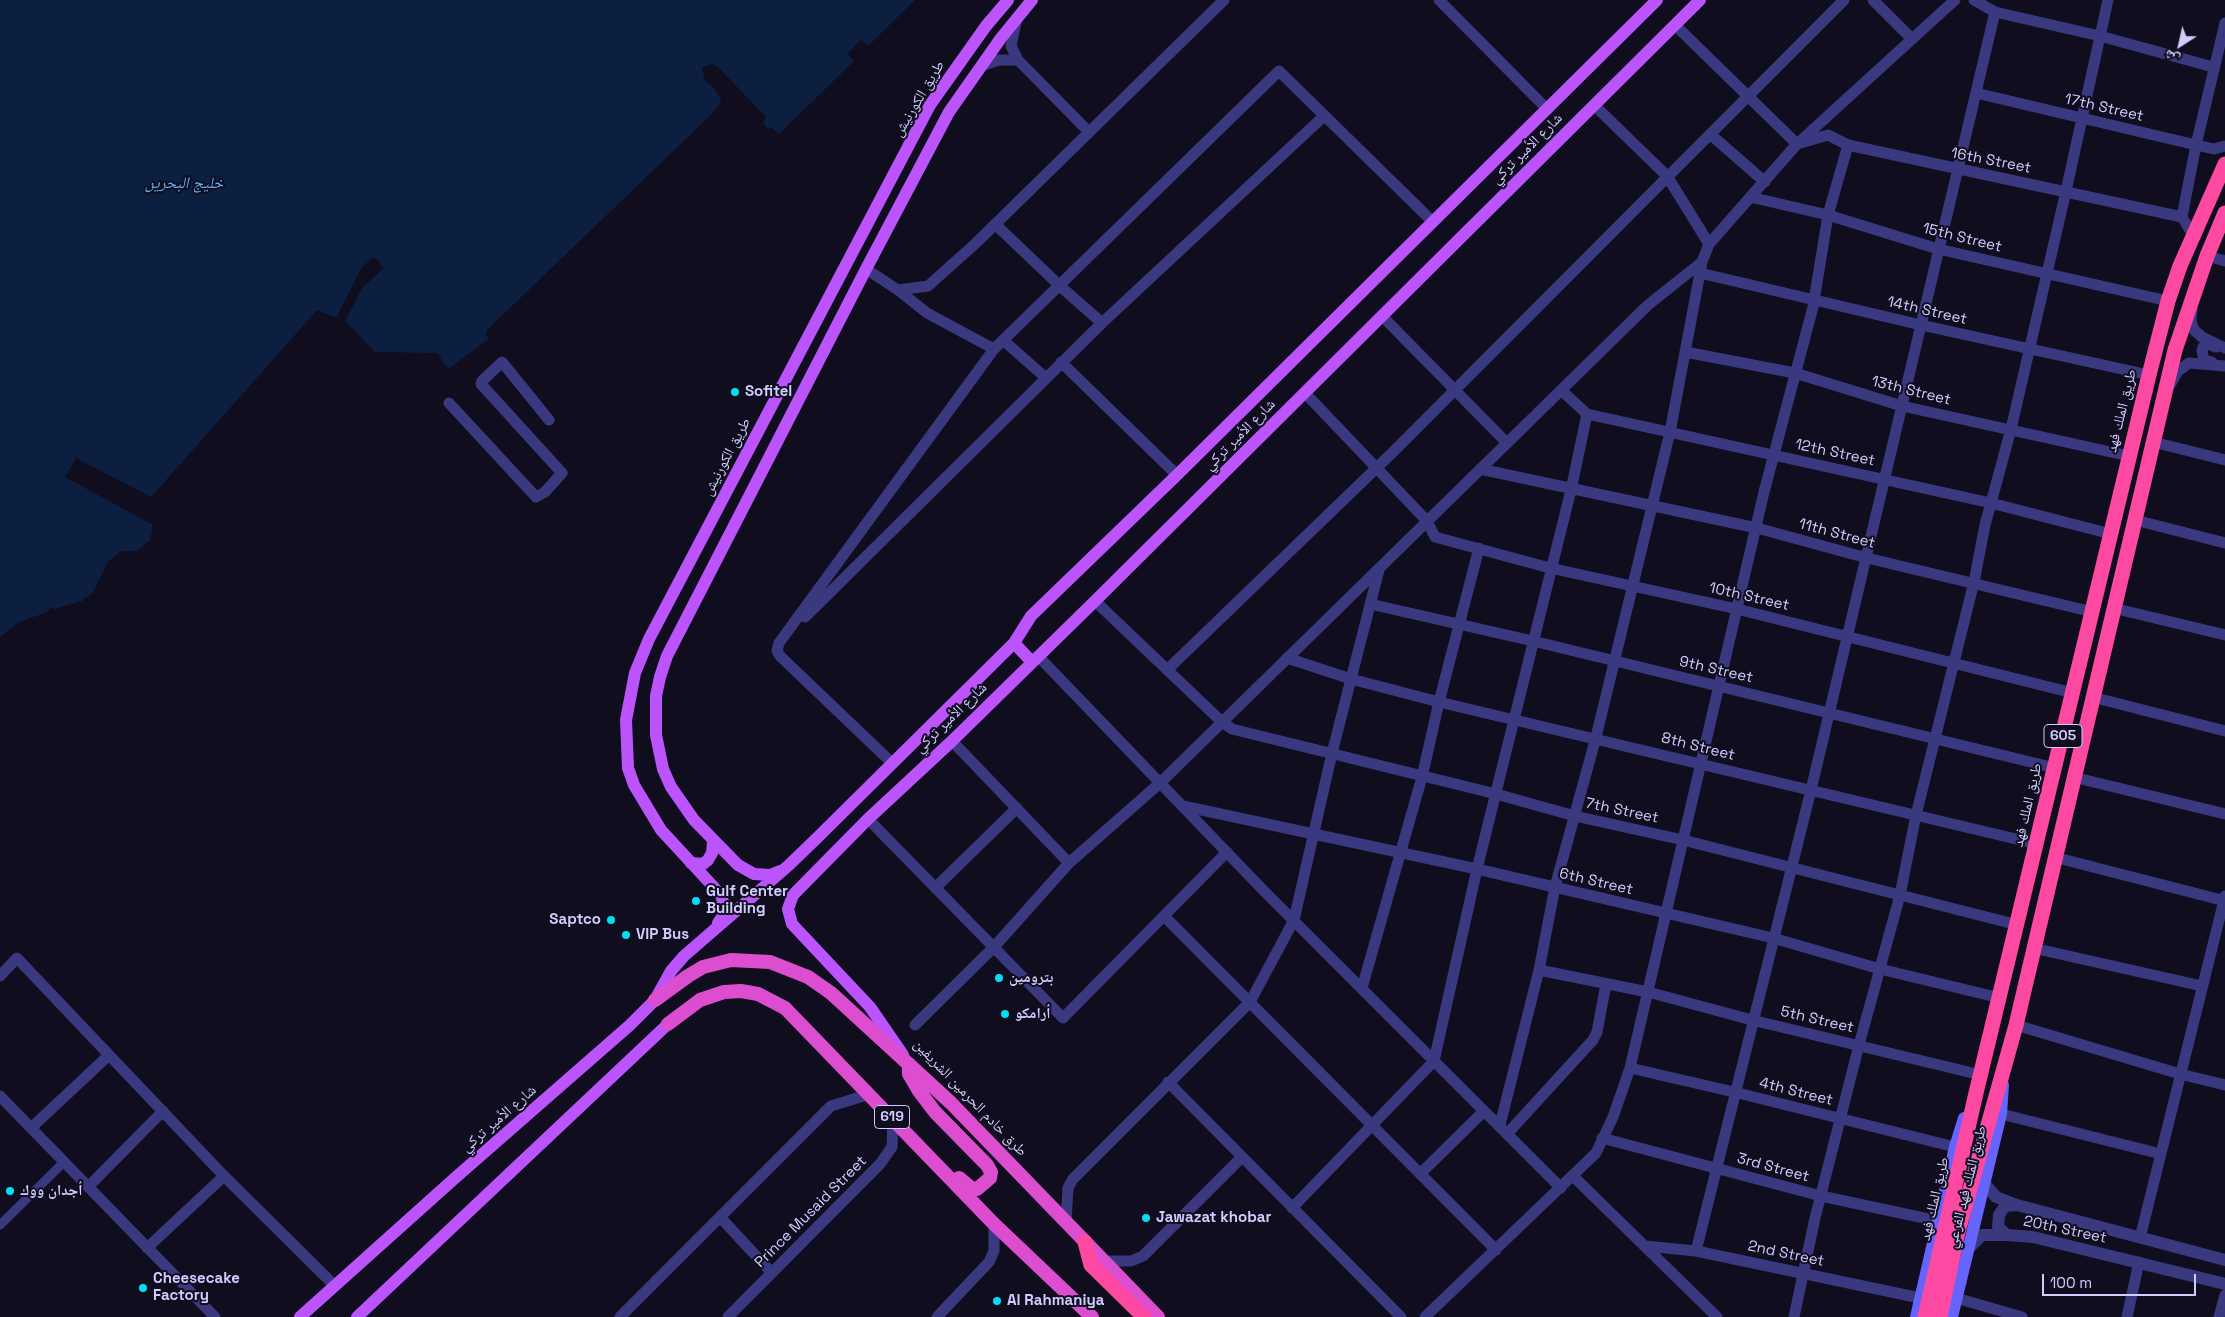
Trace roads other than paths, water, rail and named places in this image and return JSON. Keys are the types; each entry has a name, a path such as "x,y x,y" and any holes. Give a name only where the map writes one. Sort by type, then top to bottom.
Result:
{"highway":[{"name":"طريق الملك فهد","path":"1926,1317 1976,1093 2168,301 2180,266 2225,164"},
{"name":"طريق الملك فهد","path":"1940,1317 1958,1232 2016,1024 2175,350 2207,256 2225,213"},
{"path":"655,1000 688,976 718,962 743,959 770,962 797,971 821,986 910,1064 909,1074 918,1092 987,1165 991,1172 990,1178 977,1189 971,1188 906,1132"},
{"name":"619","path":"668,1024 700,1000 724,992 741,991 758,994 785,1008 994,1224 1092,1317"},
{"name":"طرق خادم الحرمين الشريفين","path":"910,1064 951,1103 1158,1317"},
{"path":"1085,1242 1091,1265 1144,1317"}],"main road":[{"name":"طريق الكورنيش","path":"708,936 723,916 725,903 718,890 691,863 651,816 634,785 628,768 626,720 635,673 649,639 930,105 986,26 1008,0"},
{"path":"789,865 779,872 754,874 738,865 713,842 684,806 663,769 656,726 656,696 660,677 667,656 866,268 949,112 981,66 1032,0"},
{"name":"شارع الأمير تركي","path":"300,1317 454,1178 610,1045 655,1000 671,971 684,956 789,865 1014,643 1031,616 1177,475 1657,0"},
{"name":"شارع الأمير تركي","path":"798,888 1095,601 1700,0"},
{"path":"1014,643 1035,659"},
{"path":"691,863 703,864 708,860 712,853 713,842"},
{"name":"طرق خادم الحرمين الشريفين","path":"798,888 792,895 788,909 792,924 870,1007 910,1064"},
{"path":"357,1317 668,1024"},
{"name":"طريق الملك فهد الفرعي","path":"1952,1317 2002,1114 2004,1063"},
{"name":"طريق الملك فهد الفرعي","path":"1916,1317 1955,1147 1962,1123 1976,1093"}],"street":[{"path":"898,290 928,286 995,224 1224,0"},
{"path":"1439,0 1547,109"},
{"path":"1167,670 1377,468 1747,95 1844,0"},
{"path":"1873,0 1912,39"},
{"path":"1503,1130 1539,970 1555,887 1596,738 1670,432 1701,268 1709,244 1797,144 1955,0"},
{"path":"1974,0 1995,12 2100,36 2214,67"},
{"path":"1794,1317 1858,1045 1900,895 1916,815 2030,348 2108,0"},
{"path":"1696,1251 1867,558 1995,12"},
{"path":"1017,18 1011,46 1018,60 1089,132"},
{"path":"2194,235 2182,217 2196,145 2225,23"},
{"path":"1675,25 1797,144"},
{"path":"981,66 999,60 1018,60"},
{"path":"892,763 780,656 777,651 779,643 994,349 1003,340 1280,71 1433,222"},
{"name":"17th Street","path":"1976,93 2214,149 2225,146"},
{"path":"1594,105 1667,176 1709,244"},
{"path":"779,643 1102,323 1324,116"},
{"path":"1710,134 1765,182"},
{"name":"16th Street","path":"1797,144 1828,135 1848,145 2182,217"},
{"path":"1425,1317 1596,1153 1613,1117 1630,1068 1737,609 1814,300 1828,215 1848,145"},
{"name":"15th Street","path":"1750,198 1828,215 1938,249 2168,301"},
{"path":"995,224 1102,323"},
{"path":"2207,256 2225,261"},
{"path":"866,268 927,313 994,349"},
{"path":"915,1026 994,947 1069,863 1160,782 1648,305 1701,268"},
{"name":"14th Street","path":"1701,268 1814,300 2149,375"},
{"path":"2192,302 2191,322 2194,330 2202,337 2225,349"},
{"path":"1383,317 1508,443"},
{"path":"1003,340 1046,378"},
{"path":"2225,349 2208,344 2202,351 2204,360 2225,364"},
{"name":"13th Street","path":"1685,352 1795,373 1902,406 2130,456"},
{"path":"449,403 536,498 545,492 562,473 481,384 482,381 502,362 549,420"},
{"path":"1062,362 1177,475"},
{"path":"2167,390 2178,371 2189,363 2225,364"},
{"name":"12th Street","path":"1561,390 1588,414 1991,502 2111,534"},
{"name":"10th Street","path":"1305,394 1427,521 1435,537 1550,568 1737,609 2073,693"},
{"path":"1292,1208 1434,1061 1477,869 1588,414"},
{"path":"2153,442 2225,460"},
{"name":"11th Street","path":"1480,470 1757,528 1867,558 1974,582 2093,612"},
{"path":"2135,520 2225,543"},
{"path":"1362,988 1402,853 1479,548"},
{"path":"1066,1222 1068,1188 1073,1179 1250,1002 1294,920 1332,753 1379,568"},
{"name":"7th Street","path":"1095,601 1222,722 1232,729 2018,925"},
{"name":"9th Street","path":"1370,604 1533,641 2055,768"},
{"path":"2113,608 2225,635"},
{"name":"8th Street","path":"1287,658 1351,679 1439,702 1514,718 2037,844"},
{"path":"1035,659 1160,782 1294,920 1561,1188"},
{"path":"2092,698 2225,731"},
{"path":"952,741 1069,863"},
{"path":"2073,776 2225,814"},
{"name":"6th Street","path":"1183,806 1477,869 1773,938 1880,969 2000,998"},
{"path":"935,888 1017,808"},
{"path":"868,819 1063,1018 1227,852"},
{"path":"2054,857 2225,899 2140,1238"},
{"path":"1164,916 1496,1250"},
{"path":"2033,948 2202,986"},
{"path":"0,976 17,958 224,1176 335,1286"},
{"name":"5th Street","path":"1539,970 1648,992 1752,1020 1981,1074"},
{"path":"1503,1130 1593,1040 1597,1032 1606,984"},
{"path":"2016,1024 2225,1086"},
{"path":"31,1128 109,1055"},
{"name":"4th Street","path":"1630,1068 1955,1147"},
{"path":"1168,1082 1401,1317"},
{"path":"620,1317 831,1106 870,1094"},
{"path":"0,1096 215,1317"},
{"path":"88,1187 163,1111"},
{"path":"1420,1174 1484,1111"},
{"path":"2002,1114 2161,1154"},
{"name":"Prince Musaid Street","path":"728,1317 880,1164 892,1147 893,1118"},
{"name":"3rd Street","path":"1602,1138 1821,1196 1938,1221"},
{"path":"1103,1261 1131,1261 1143,1256 1242,1157"},
{"path":"0,1225 64,1162"},
{"path":"147,1248 224,1176"},
{"path":"1573,1176 1717,1317"},
{"path":"1985,1184 1996,1197 2017,1205"},
{"name":"20th Street","path":"2225,1260 2017,1205 2005,1206 1999,1215 1998,1227 2007,1235 2033,1237 2225,1284"},
{"path":"720,1217 772,1273"},
{"path":"937,1317 989,1262 994,1251 994,1224"},
{"path":"1967,1250 1982,1235 2007,1235"},
{"name":"2nd Street","path":"1645,1246 1696,1251 1920,1298"},
{"path":"2127,1317 2139,1262"},
{"path":"2219,1317 2225,1295"},
{"path":"1956,1298 2022,1317"}],"water":[{"name":"خليج البحرين","path":"0,0 915,0 868,46 861,40 847,54 854,61 779,134 771,127 768,129 763,123 766,117 718,67 712,64 702,67 705,81 714,88 721,99 713,113 487,330 486,334 489,339 448,369 437,353 375,352 345,321 362,288 384,268 374,257 362,267 336,318 317,310 151,497 76,458 65,477 153,525 150,540 137,551 121,551 108,562 93,592 82,601 54,609 52,607 45,613 19,622 0,637"}],"place":[{"name":"Sofitel","path":"735,392"},
{"name":"Gulf Center Building","path":"696,901"},
{"name":"Saptco","path":"611,920"},
{"name":"VIP Bus","path":"626,935"},
{"name":"بترومين","path":"999,978"},
{"name":"أرامكو","path":"1005,1014"},
{"name":"أجدان ووك","path":"10,1191"},
{"name":"Jawazat khobar","path":"1146,1218"},
{"name":"Cheesecake Factory","path":"143,1288"},
{"name":"Al Rahmaniya","path":"997,1301"}]}
